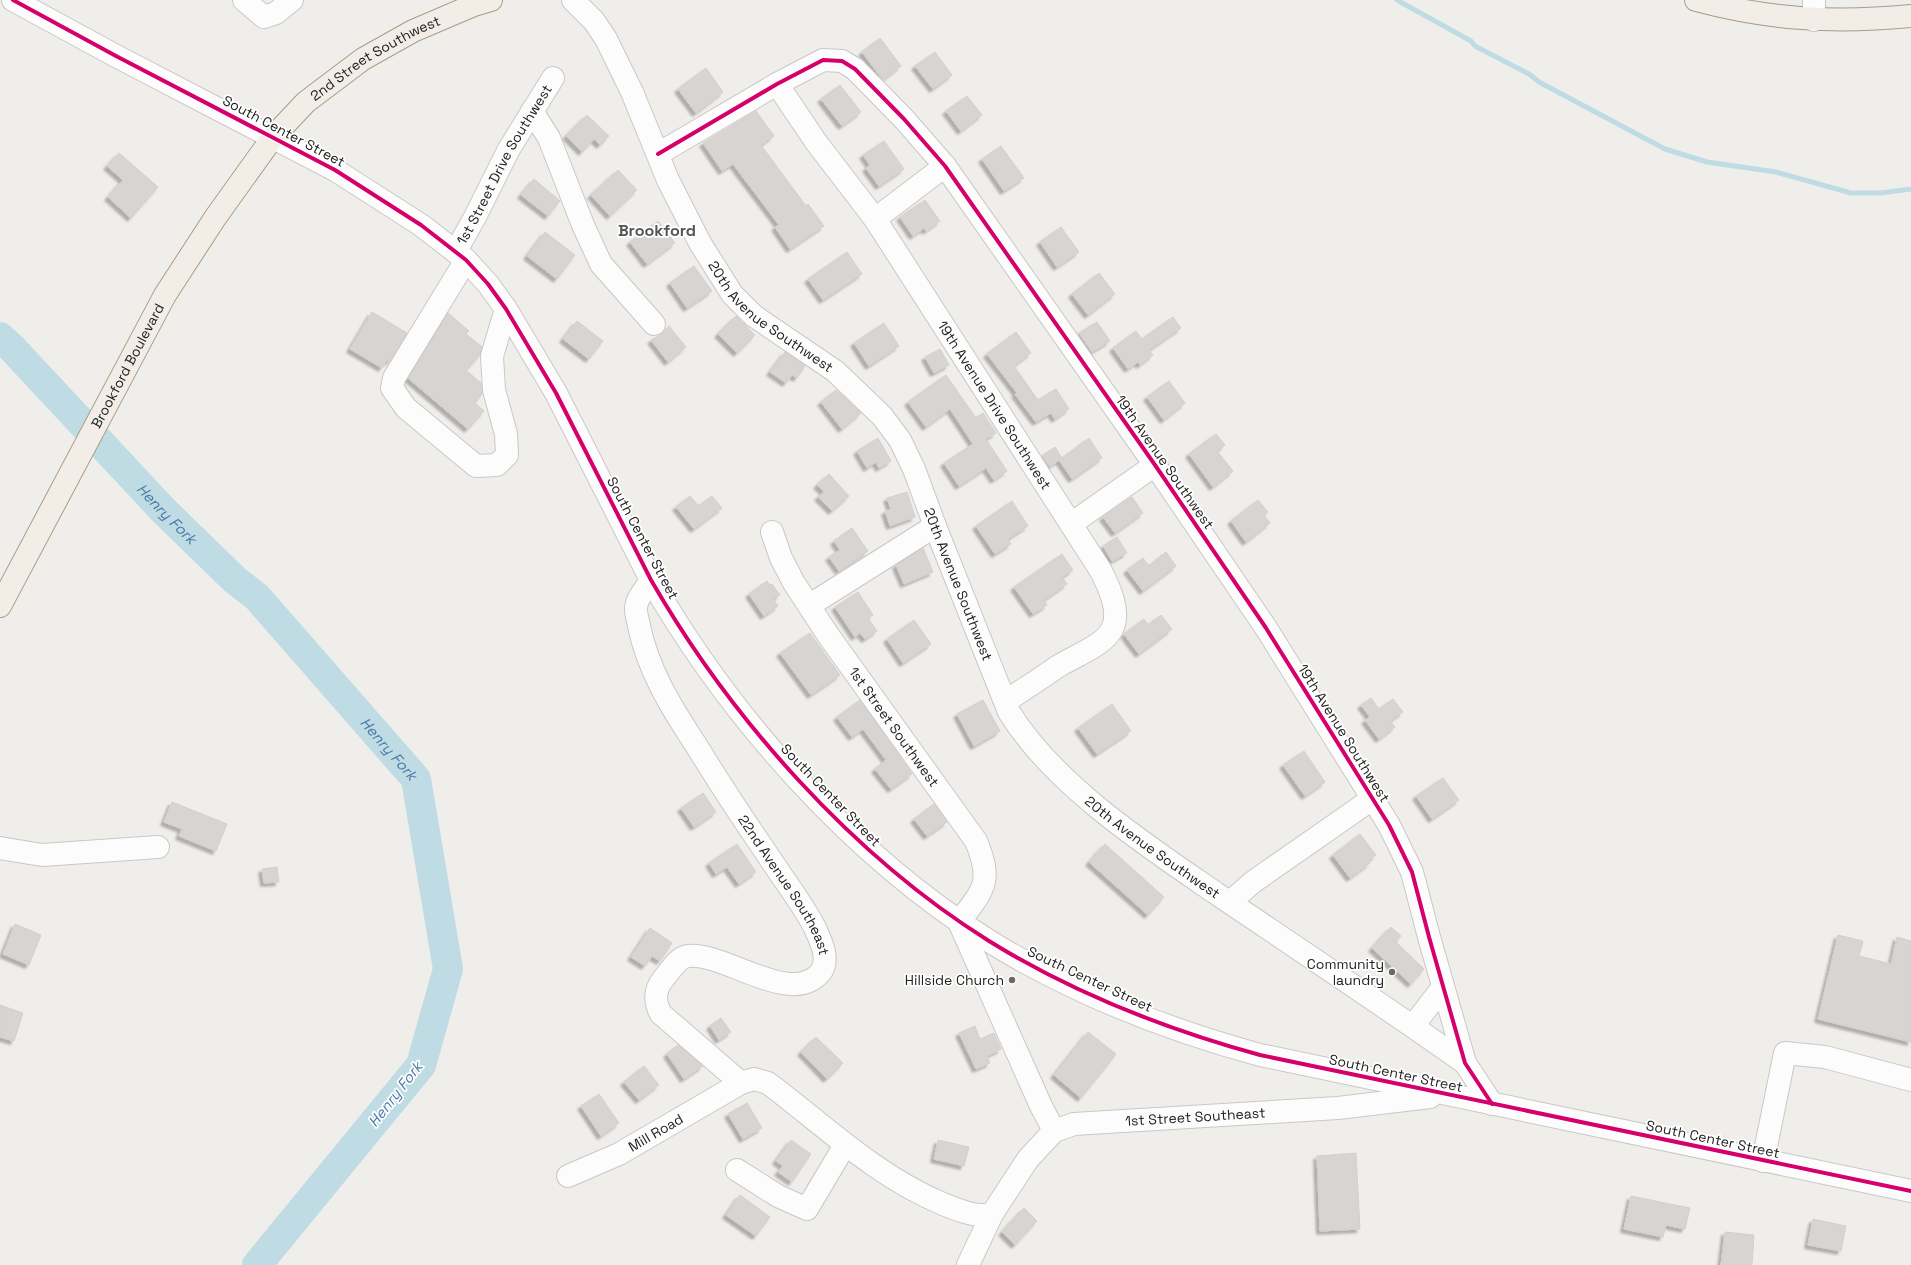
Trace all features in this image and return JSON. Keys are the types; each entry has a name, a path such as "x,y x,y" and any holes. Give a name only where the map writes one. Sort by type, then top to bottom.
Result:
{"main road":[{"name":"2nd Street Southwest","path":"273,137 306,102 369,56 413,31 474,5 491,0"},
{"path":"1700,1 1768,15 1814,10 1877,19 1911,16"},
{"name":"Brookford Boulevard","path":"0,606 165,295 215,218 273,137"}],"street":[{"name":"South Center Street","path":"13,0 116,56 341,174 422,225 461,256 488,284 506,309 556,394 651,580 667,608 722,690 788,768 877,857 911,886 959,922 990,942 1086,993 1132,1014 1173,1029 1260,1055 1440,1094 1911,1191"},
{"path":"244,0 264,17 276,13 292,0"},
{"name":"20th Avenue Southwest","path":"573,0 594,21 606,40 632,92 668,180 700,243 732,294 754,316 835,371 882,416 900,440 914,469 992,671 1006,701 1009,712 1032,745 1092,802 1150,848 1465,1063"},
{"name":"19th Avenue Southwest","path":"658,154 777,84 823,60 842,61 855,69 882,96 945,166 1155,465 1266,628 1389,825 1412,872 1465,1063 1492,1104"},
{"name":"1st Street Drive Southwest","path":"506,309 492,356 494,390 506,434 507,455 497,465 476,466 406,408 392,388 394,378 461,256 475,217 509,149 553,78"},
{"name":"19th Avenue Drive Southwest","path":"777,84 816,142 875,219 1101,571 1112,593 1114,611 1112,629 1105,639 1058,667 1006,701"},
{"path":"532,111 549,138 583,225 601,264 654,324"},
{"path":"875,219 945,166"},
{"path":"1071,524 1155,465"},
{"path":"810,606 935,526"},
{"name":"1st Street Southwest","path":"772,532 781,558 794,583 852,670 976,841 983,858 986,871 982,892 959,922"},
{"name":"22nd Avenue Southeast","path":"651,580 636,603 636,612 644,649 655,676 674,711 739,813 792,890 814,927 823,949 825,960 822,971 804,984 785,984 711,958 687,956 675,964 661,981 656,992 655,1004 661,1014 741,1083"},
{"path":"1230,902 1253,882 1372,799"},
{"path":"0,848 42,855 158,847"},
{"path":"959,922 1041,1106 1054,1131"},
{"path":"1412,1026 1443,987"},
{"path":"1763,1161 1785,1053 1825,1057 1911,1080"},
{"path":"741,1083 754,1079 768,1083 845,1145 901,1183 922,1195 965,1212 986,1216 992,1214"},
{"name":"Mill Road","path":"568,1176 619,1154 741,1083"},
{"name":"1st Street Southeast","path":"968,1265 992,1214 1028,1159 1054,1131 1074,1124 1338,1108 1420,1099 1440,1094"},
{"path":"737,1170 778,1196 807,1209 845,1145"}],"building":[{"path":"880,38 901,66 883,80 862,52"},
{"path":"935,52 952,75 933,89 915,66"},
{"path":"706,68 723,92 696,113 678,89"},
{"path":"840,85 861,112 842,126 821,99"},
{"path":"967,96 982,115 961,131 946,111"},
{"path":"756,111 774,136 761,145 806,206 808,204 824,226 790,249 775,227 779,225 733,164 722,171 703,143"},
{"path":"587,115 609,136 600,145 594,139 582,152 566,136"},
{"path":"884,141 904,169 879,186 866,168 870,165 863,155"},
{"path":"1001,146 1024,178 1004,191 982,159"},
{"path":"119,153 158,187 131,218 108,197 123,180 107,166"},
{"path":"618,170 637,190 610,216 591,195"},
{"path":"534,179 560,201 548,216 521,195"},
{"path":"925,200 940,221 926,231 924,228 913,236 900,217"},
{"path":"658,221 675,243 647,264 630,242"},
{"path":"1061,227 1079,252 1057,267 1040,242"},
{"path":"545,232 575,255 557,279 527,256"},
{"path":"847,252 862,274 823,300 808,279"},
{"path":"694,266 712,291 687,308 670,283"},
{"path":"1099,273 1115,294 1088,315 1072,294"},
{"path":"372,312 407,333 389,362 387,360 382,368 350,349"},
{"path":"448,313 469,331 466,334 482,347 480,355 466,370 481,383 482,394 475,403 484,411 468,429 408,378"},
{"path":"736,316 755,335 737,353 718,334"},
{"path":"1173,317 1181,328 1149,350 1153,355 1140,365 1138,362 1128,369 1113,348 1136,331 1142,339"},
{"path":"577,321 603,341 589,359 563,339"},
{"path":"1097,322 1110,341 1092,352 1079,333"},
{"path":"884,323 899,346 869,366 854,343"},
{"path":"669,326 686,347 668,362 651,340 662,334"},
{"path":"1016,332 1031,353 1014,366 1038,400 1056,389 1069,409 1055,419 1051,413 1036,422 1015,394 1017,393 987,354"},
{"path":"940,349 949,365 934,373 925,357"},
{"path":"785,352 805,366 797,378 792,375 786,383 770,372"},
{"path":"946,375 976,418 983,413 996,433 986,439 1007,471 994,480 986,468 959,486 944,463 973,444 950,409 926,427 908,402"},
{"path":"1169,381 1185,403 1164,420 1147,397"},
{"path":"836,390 861,413 842,429 821,402"},
{"path":"1216,434 1225,445 1217,451 1233,471 1213,487 1189,454"},
{"path":"878,438 891,461 879,468 876,462 867,468 857,451"},
{"path":"1089,438 1102,458 1072,479 1059,460 1050,467 1042,456 1055,447 1062,458"},
{"path":"829,474 849,496 832,511 818,497 824,492 817,485"},
{"path":"907,492 915,517 890,526 885,511 891,509 887,498"},
{"path":"690,496 699,506 712,496 722,508 694,529 676,507"},
{"path":"1132,497 1143,513 1115,533 1103,517"},
{"path":"1258,500 1268,512 1264,515 1270,523 1246,542 1231,521"},
{"path":"1012,501 1028,526 1008,539 1011,544 995,554 976,526"},
{"path":"852,528 868,551 839,571 829,557 840,550 834,541"},
{"path":"1117,537 1127,553 1112,561 1103,546"},
{"path":"923,548 933,572 904,584 896,565"},
{"path":"1166,552 1176,566 1143,591 1127,570 1143,558 1149,566"},
{"path":"1062,554 1073,570 1062,577 1067,584 1044,600 1047,605 1033,614 1014,587"},
{"path":"767,581 770,585 772,584 780,595 773,599 778,606 764,616 749,594"},
{"path":"858,592 873,615 868,618 877,631 865,639 860,633 855,637 835,607"},
{"path":"1161,615 1172,629 1139,654 1124,634 1144,619 1148,625"},
{"path":"914,620 931,644 903,663 887,639"},
{"path":"810,633 840,675 811,695 780,653"},
{"path":"1371,698 1379,709 1393,699 1403,712 1390,721 1395,727 1379,739 1365,720 1370,717 1361,705"},
{"path":"860,700 912,774 891,789 875,769 886,760 863,729 852,737 837,717"},
{"path":"983,700 1000,731 974,746 957,714"},
{"path":"1112,704 1131,731 1097,754 1078,728"},
{"path":"1304,751 1325,782 1305,796 1283,765"},
{"path":"1443,778 1459,800 1432,819 1416,796"},
{"path":"703,793 716,812 694,827 681,808"},
{"path":"172,802 227,824 216,851 179,836 182,829 164,822"},
{"path":"934,804 947,822 927,836 914,819"},
{"path":"1360,834 1376,855 1368,861 1370,863 1350,878 1333,855"},
{"path":"737,844 756,872 739,884 727,867 716,874 709,863"},
{"path":"1105,844 1164,897 1148,915 1089,862"},
{"path":"277,867 279,882 264,883 262,869"},
{"path":"15,924 41,935 29,965 3,954"},
{"path":"1391,927 1401,936 1396,942 1424,969 1411,984 1372,948"},
{"path":"650,928 672,943 660,961 652,956 645,966 631,957"},
{"path":"1838,935 1863,941 1859,956 1891,964 1897,937 1911,941 1911,1042 1818,1019"},
{"path":"0,1005 23,1013 14,1041 0,1037"},
{"path":"721,1018 731,1032 719,1040 710,1026"},
{"path":"975,1026 980,1039 994,1033 1001,1049 987,1056 990,1063 976,1069 959,1033"},
{"path":"1088,1032 1116,1054 1081,1098 1054,1075"},
{"path":"816,1037 843,1063 827,1079 801,1052"},
{"path":"678,1045 703,1066 684,1079 667,1054"},
{"path":"644,1066 659,1085 639,1100 624,1082"},
{"path":"599,1094 619,1123 601,1136 581,1106"},
{"path":"747,1103 762,1128 743,1139 728,1114"},
{"path":"791,1140 811,1154 792,1182 778,1172 783,1166 776,1161"},
{"path":"938,1140 969,1147 964,1166 934,1159"},
{"path":"1356,1153 1360,1229 1320,1231 1317,1156"},
{"path":"740,1195 770,1217 756,1236 726,1215"},
{"path":"1631,1196 1690,1208 1685,1229 1666,1225 1663,1237 1624,1229"},
{"path":"1024,1208 1037,1221 1015,1245 1002,1232"},
{"path":"1813,1219 1846,1226 1841,1251 1808,1245"},
{"path":"1725,1232 1754,1235 1752,1265 1721,1265"}],"waterway":[{"path":"1397,0 1471,41 1475,46 1529,74 1539,82 1665,149 1707,162 1776,172 1851,193 1881,193 1911,189"},
{"name":"Henry Fork","path":"0,337 163,510 235,580 257,597 416,779 448,969 421,1065 257,1265"}],"cycle path":[{"path":"13,0 116,56 335,170 421,225 466,260 488,284 506,309 556,393 651,580 683,632 718,683 757,733 799,781 843,826 890,868 939,907 989,941 1053,977 1120,1008 1189,1034 1260,1055 1911,1191"},
{"path":"658,154 777,84 823,60 842,61 855,69 904,119 945,166 1155,465 1266,628 1389,825 1412,872 1465,1063 1492,1104"}],"place":[{"name":"Community laundry","path":"1392,972"},
{"name":"Hillside Church","path":"1012,980"}],"district":[{"name":"Brookford","path":"657,230"}]}
